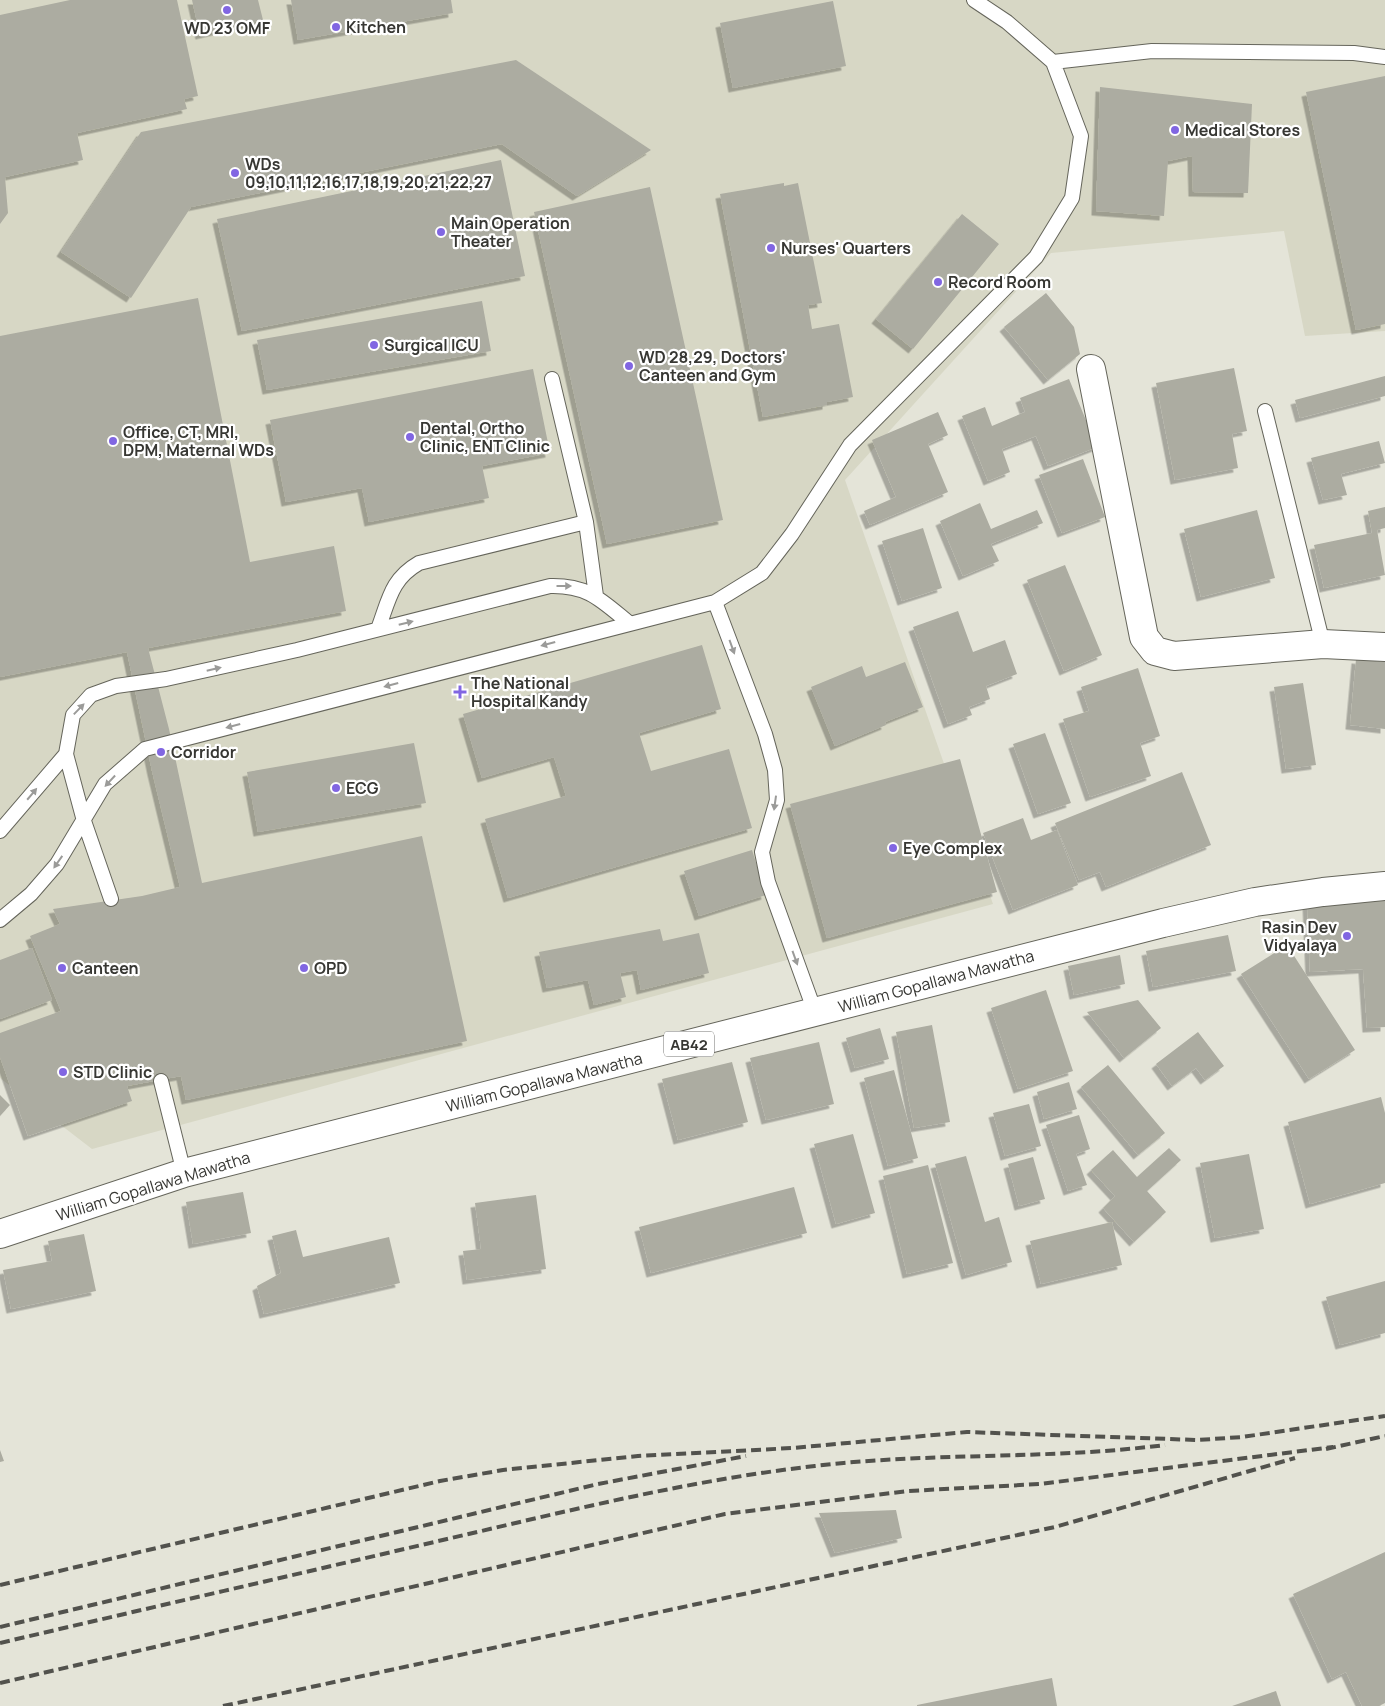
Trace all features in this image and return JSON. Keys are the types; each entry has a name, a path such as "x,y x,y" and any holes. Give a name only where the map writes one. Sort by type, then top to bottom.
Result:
{"main road":[{"path":"1091,369 1144,637 1156,651 1174,656 1322,644 1385,647"},
{"name":"William Gopallawa Mawatha","path":"0,1234 184,1174 1144,927 1255,902 1323,892 1385,886"}],"lane":[{"path":"0,920 30,894 57,864 106,784 145,749 715,602 762,572 792,534 850,445 1036,257 1072,198 1081,136 1053,62 1007,22 974,0"},
{"path":"1053,62 1152,51 1354,53 1385,57"},
{"path":"552,379 586,522 596,596"},
{"path":"1265,411 1322,644"},
{"path":"378,629 394,586 404,571 419,563 586,522"},
{"path":"111,900 84,820 66,754 72,715 91,696 116,686 166,679 550,586 572,586 596,596 629,623"},
{"path":"715,602 765,734 775,770 777,800 762,852 768,882 815,1012"},
{"path":"0,831 66,754"},
{"path":"161,1080 184,1174"}],"shaded area":[{"name":"The National Hospital Kandy","path":"0,0 1385,0 1385,331 1305,336 1284,231 1051,253 845,480 993,904 92,1149 0,1078"}],"building":[{"path":"70,0 177,0 198,96 184,99 187,109 77,133 83,160 5,177 8,213 0,224 0,15"},
{"name":"WD 23 OMF","path":"192,0 258,0 263,20 200,35"},
{"name":"Kitchen","path":"291,0 451,0 453,13 298,40"},
{"path":"833,1 846,66 733,88 720,23"},
{"name":"WDs 09,10,11,12,16,17,18,19,20,21,22,27","path":"516,60 651,150 577,196 502,144 191,207 131,298 61,252 141,132"},
{"path":"1385,76 1385,324 1356,330 1306,92"},
{"name":"Medical Stores","path":"1100,87 1252,104 1248,193 1193,192 1192,156 1168,161 1164,216 1096,211"},
{"path":"501,160 525,276 242,331 217,219"},
{"name":"Nurses' Quarters","path":"784,183 784,186 798,183 822,303 808,305 812,329 839,324 853,397 827,402 827,405 763,417 720,194"},
{"name":"WD 28,29, Doctors' Canteen and Gym","path":"650,187 723,520 607,544 534,212"},
{"name":"Record Room","path":"962,214 999,244 913,349 876,319"},
{"path":"1046,293 1074,327 1080,354 1048,380 1004,327"},
{"path":"198,298 250,562 334,546 346,611 148,648 169,729 202,883 422,836 467,1041 186,1100 181,1076 127,1086 132,1101 28,1136 0,1057 0,1033 61,1011 30,936 60,924 53,909 142,896 180,887 152,771 127,652 0,677 0,336"},
{"name":"Surgical ICU","path":"482,301 491,351 267,390 257,340"},
{"path":"1234,368 1247,431 1232,434 1238,468 1175,480 1156,383"},
{"name":"Dental, Ortho Clinic, ENT Clinic","path":"533,369 550,453 482,466 489,498 369,522 362,488 286,502 270,420"},
{"path":"1385,376 1385,396 1300,418 1295,400"},
{"path":"1069,379 1097,447 1048,466 1036,436 1002,449 1010,472 988,481 962,416 985,407 992,426 1025,412 1020,398"},
{"path":"938,412 948,435 928,444 948,492 870,525 864,511 896,497 872,440"},
{"path":"1379,441 1385,463 1341,474 1347,495 1323,500 1311,458"},
{"path":"1083,459 1105,517 1062,533 1039,475"},
{"path":"980,503 991,529 1037,510 1043,523 991,544 999,561 963,576 940,521"},
{"path":"1385,507 1385,528 1377,530 1385,575 1324,588 1314,545 1372,533 1368,511"},
{"path":"1257,510 1275,578 1201,597 1184,529"},
{"path":"923,528 942,588 902,601 882,541"},
{"path":"1065,565 1102,655 1064,671 1027,580"},
{"path":"958,611 973,652 1005,640 1017,674 986,686 990,699 969,707 972,715 948,724 913,627"},
{"path":"702,645 721,709 639,733 651,771 729,749 752,828 508,898 485,819 566,796 554,757 482,778 463,714"},
{"path":"1356,659 1385,662 1385,729 1350,725"},
{"path":"905,662 923,707 885,722 886,725 835,746 811,687 862,666 866,677"},
{"path":"1138,668 1160,736 1140,743 1151,776 1090,797 1063,719 1089,711 1081,687"},
{"path":"1303,683 1316,765 1286,769 1274,687"},
{"path":"1045,733 1071,803 1038,814 1013,744"},
{"name":"ECG","path":"414,743 426,803 258,832 247,772"},
{"name":"Eye Complex","path":"960,759 997,892 827,938 790,804"},
{"path":"1182,772 1211,845 1106,887 1100,872 1079,880 1055,823"},
{"path":"1023,818 1031,840 1057,830 1078,885 1013,910 983,833"},
{"path":"752,850 766,895 699,916 684,871"},
{"name":"Rasin Dev Vidyalaya","path":"1385,898 1385,1027 1367,1028 1363,969 1310,972 1307,902"},
{"path":"660,929 663,941 699,933 709,973 641,990 637,970 620,973 626,997 594,1005 588,980 547,988 539,952"},
{"path":"1228,935 1236,971 1153,987 1146,951"},
{"path":"1287,945 1355,1050 1309,1079 1241,974"},
{"path":"32,948 52,1000 0,1019 0,960"},
{"path":"1120,955 1125,984 1074,995 1068,966"},
{"path":"1046,990 1073,1071 1018,1089 991,1008"},
{"path":"1138,1000 1161,1028 1124,1058 1087,1012"},
{"path":"932,1025 950,1122 914,1128 896,1032"},
{"path":"880,1028 889,1059 855,1068 846,1038"},
{"path":"1198,1032 1224,1066 1205,1080 1196,1068 1172,1086 1156,1064"},
{"path":"819,1042 834,1104 766,1120 750,1058"},
{"path":"732,1062 748,1122 678,1140 662,1079"},
{"path":"1108,1065 1165,1133 1138,1155 1081,1087"},
{"path":"894,1070 918,1158 888,1166 864,1078"},
{"path":"1069,1082 1077,1109 1044,1119 1037,1092"},
{"path":"0,1095 10,1105 0,1116"},
{"path":"1381,1097 1385,1113 1385,1183 1310,1204 1288,1122"},
{"path":"1029,1104 1041,1146 1005,1156 993,1113"},
{"path":"1079,1115 1090,1149 1076,1154 1087,1185 1068,1191 1046,1125"},
{"path":"853,1134 875,1213 836,1224 814,1144"},
{"path":"1169,1148 1181,1160 1147,1191 1166,1212 1134,1242 1103,1208 1115,1196 1091,1170 1113,1150 1137,1177"},
{"path":"1249,1154 1264,1229 1215,1238 1200,1163"},
{"path":"966,1156 985,1222 999,1217 1012,1262 966,1275 935,1164"},
{"path":"1033,1157 1045,1199 1019,1206 1008,1164"},
{"path":"928,1165 953,1263 907,1274 883,1176"},
{"path":"794,1187 807,1233 651,1273 639,1227"},
{"path":"243,1192 251,1233 193,1244 186,1202"},
{"path":"536,1195 546,1269 467,1280 463,1251 481,1249 475,1203"},
{"path":"1112,1222 1122,1265 1041,1284 1030,1241"},
{"path":"296,1230 303,1257 389,1237 400,1283 264,1314 257,1286 281,1273 272,1236"},
{"path":"84,1234 96,1291 11,1309 3,1270 52,1261 48,1241"},
{"path":"1385,1281 1385,1333 1340,1345 1326,1297"},
{"path":"0,1450 4,1461 0,1462"},
{"path":"896,1510 902,1538 835,1553 819,1513"},
{"path":"1385,1552 1385,1703 1379,1706 1362,1706 1346,1672 1332,1679 1293,1594"},
{"path":"1052,1678 1057,1706 917,1706 917,1705"},
{"path":"1276,1691 1281,1706 1232,1706"}],"railway":[{"path":"0,1585 440,1481 503,1470 638,1456 793,1448 967,1432 1198,1440 1242,1437 1385,1416"},
{"path":"1326,1449 1385,1436"},
{"path":"0,1643 584,1507 722,1479 859,1462 1078,1453 1165,1445"},
{"path":"0,1683 725,1514 908,1491 1040,1484 1333,1447"},
{"path":"0,1627 598,1484 746,1456"},
{"path":"223,1706 1055,1527 1295,1458"}],"place":[{"name":"WD 23 OMF","path":"227,10"},
{"name":"Kitchen","path":"336,27"},
{"name":"Medical Stores","path":"1175,130"},
{"name":"WDs 09,10,11,12,16,17,18,19,20,21,22,27","path":"235,173"},
{"name":"Main Operation Theater","path":"441,232"},
{"name":"Nurses' Quarters","path":"771,248"},
{"name":"Record Room","path":"938,282"},
{"name":"Surgical ICU","path":"374,345"},
{"name":"WD 28,29, Doctors' Canteen and Gym","path":"629,366"},
{"name":"Dental, Ortho Clinic, ENT Clinic","path":"410,437"},
{"name":"Office, CT, MRI, DPM, Maternal WDs","path":"113,441"},
{"name":"The National Hospital Kandy","path":"460,692"},
{"name":"Corridor","path":"161,752"},
{"name":"ECG","path":"336,788"},
{"name":"Eye Complex","path":"893,848"},
{"name":"Rasin Dev Vidyalaya","path":"1347,936"},
{"name":"Canteen","path":"62,968"},
{"name":"OPD","path":"304,968"},
{"name":"STD Clinic","path":"63,1072"}]}
